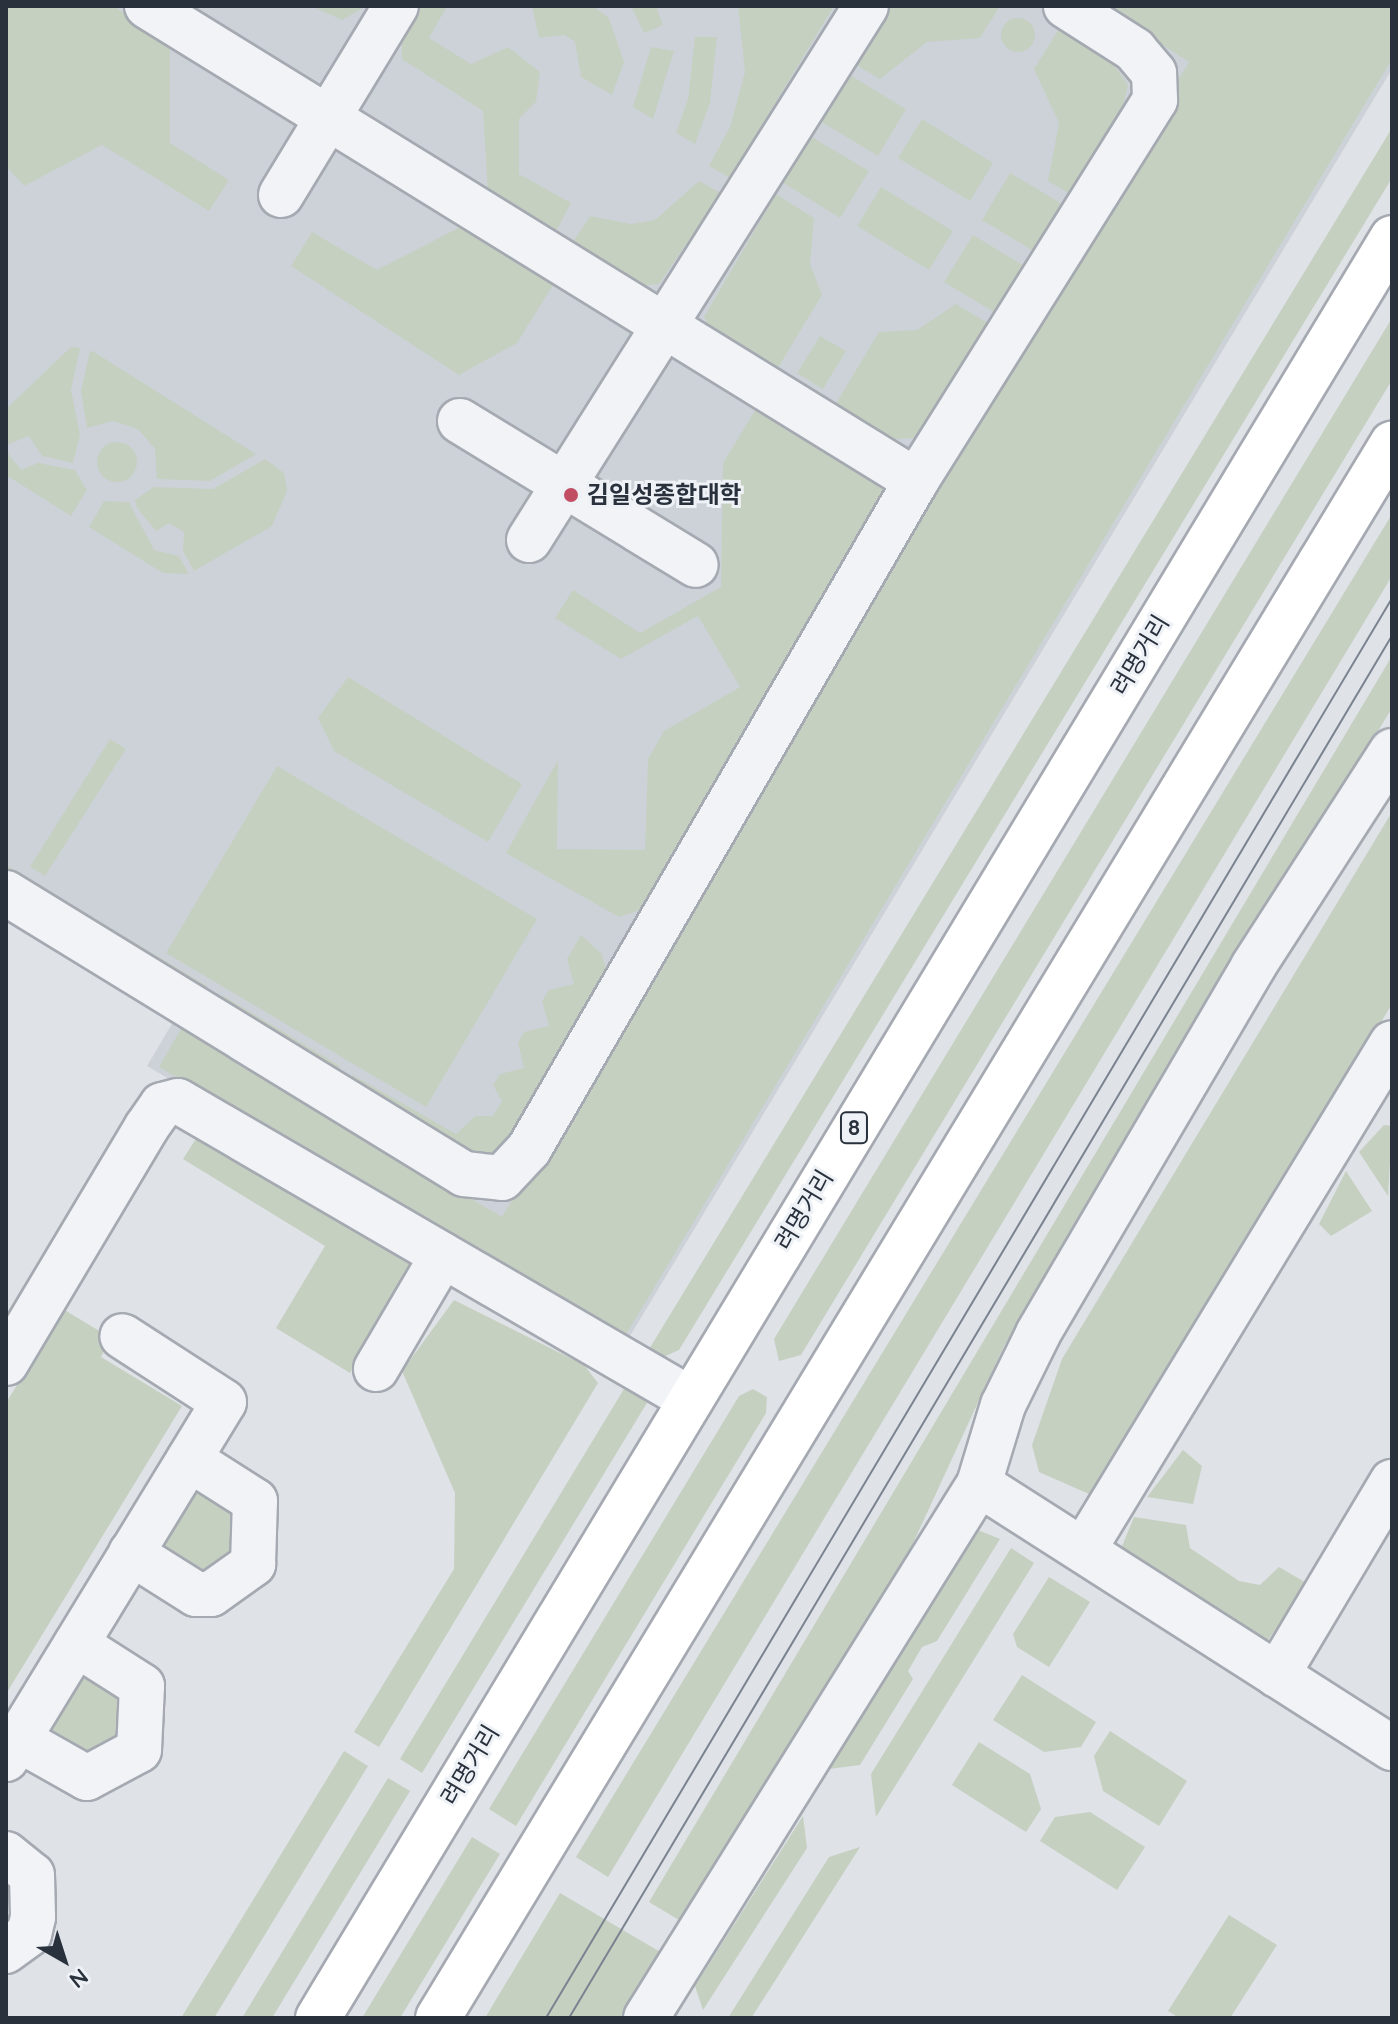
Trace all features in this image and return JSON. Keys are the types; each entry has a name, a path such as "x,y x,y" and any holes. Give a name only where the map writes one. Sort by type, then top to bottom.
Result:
{"highway":[{"name":"려명거리","path":"318,2018 1392,238"},
{"path":"438,2018 1392,444"}],"street":[{"path":"147,6 330,114 916,481"},
{"path":"281,195 396,6"},
{"path":"529,540 866,6"},
{"path":"6,893 464,1174 502,1178 529,1149 916,481 1155,100 1154,73 1135,50 1066,6"},
{"path":"460,421 696,565"},
{"path":"660,2013 979,1484 1003,1405 1038,1334 1253,967 1392,751"},
{"path":"1084,1549 1379,1093 1392,1043"},
{"path":"6,1363 146,1128 162,1105 178,1101 690,1399"},
{"path":"376,1369 443,1255"},
{"path":"76,1644 142,1686 139,1750 87,1778 12,1749 131,1553 224,1402 122,1336"},
{"path":"131,1553 196,1594 211,1594 253,1564 255,1501 189,1459"},
{"path":"1277,1675 1392,1482"},
{"path":"979,1484 1392,1748"},
{"path":"6,1854 32,1875 33,1917 29,1934 6,1951"}],"shaded area":[{"name":"김일성종합대학","path":"6,6 1392,6 1392,69 624,1346 147,1066 173,1022 6,922"}],"green space":[{"path":"6,6 113,6 170,42 170,143 229,180 209,211 102,145 24,186 6,166"},
{"path":"312,6 366,6 342,20"},
{"path":"419,6 447,6 429,38 471,64 508,47 540,72 536,102 519,119 519,174 571,203 554,235 488,193 483,111 402,59 402,33"},
{"path":"532,6 593,6 609,18 624,62 612,95 581,77 575,42 565,35 539,38"},
{"path":"631,6 656,6 663,25 644,33"},
{"path":"738,6 834,6 730,178 709,166 730,127 745,72"},
{"path":"888,6 1000,6 980,38 927,42 880,79 853,63"},
{"path":"1102,6 1392,6 1392,59 624,1338 159,1067 182,1027 502,1217 1189,62"},
{"path":"1018,18 1030,23 1035,35 1030,47 1018,52 1006,47 1001,35 1006,23"},
{"path":"1060,27 1109,57 1128,85 1120,119 1075,197 1048,181 1059,123 1034,69"},
{"path":"695,37 717,37 710,103 695,144 676,133 688,99"},
{"path":"651,47 674,51 653,119 633,107"},
{"path":"848,74 906,109 878,156 820,121"},
{"path":"922,119 993,163 970,201 898,158"},
{"path":"1392,128 1392,178 679,1350 661,1358 648,1351"},
{"path":"810,136 869,171 840,218 782,182"},
{"path":"1010,173 1069,208 1040,255 982,220"},
{"path":"699,181 721,193 659,284 637,286 571,245 590,216 631,224 655,220"},
{"path":"881,187 953,231 929,270 857,226"},
{"path":"776,194 814,218 810,264 822,295 776,371 710,329 704,317"},
{"path":"466,224 558,277 517,343 459,375 291,266 312,232 377,270"},
{"path":"973,235 1031,270 1002,317 944,282"},
{"path":"956,304 996,328 918,438 892,439 835,405 879,332 917,330"},
{"path":"1392,318 1392,380 801,1355 779,1361 774,1339"},
{"path":"820,336 846,351 823,389 797,373"},
{"path":"71,347 80,348 71,390 80,435 73,463 42,456 29,436 6,445 6,409"},
{"path":"90,351 256,454 210,481 157,479 155,449 138,429 113,421 87,428 81,391"},
{"path":"762,399 877,474 886,500 643,909 619,917 506,853 558,760 557,849 645,850 648,759 664,731 740,687 698,616 621,659 555,618 573,590 640,633 721,587 723,463"},
{"path":"117,442 131,448 137,462 131,476 117,482 103,476 97,462 103,448"},
{"path":"6,451 21,470 38,463 75,470 87,490 71,516 6,475"},
{"path":"265,459 284,473 287,491 272,526 194,571 183,551 184,532 169,523 156,531 137,508 135,500 154,487 213,489"},
{"path":"104,501 129,502 154,550 179,556 189,574 163,573 89,527"},
{"path":"1392,514 1392,576 608,1877 576,1857"},
{"path":"1392,656 1392,708 1004,1346 903,1565 684,1923 649,1902"},
{"path":"348,677 522,784 488,842 334,751 318,718"},
{"path":"110,739 126,749 45,876 30,867"},
{"path":"277,766 537,919 426,1107 166,953"},
{"path":"1392,812 1392,1004 1105,1480 1089,1494 1039,1472 1032,1445 1062,1359"},
{"path":"6,865 207,986 200,997 6,880"},
{"path":"581,935 602,954 607,974 503,1153 480,1159 348,1085 353,1075 456,1134 475,1116 493,1116 502,1101 493,1085 500,1074 524,1068 518,1043 524,1032 549,1026 542,1001 549,990 574,984 567,959"},
{"path":"222,995 340,1066 333,1077 215,1006"},
{"path":"1384,1125 1392,1126 1388,1196 1359,1152"},
{"path":"201,1131 417,1263 350,1373 276,1328 325,1246 183,1159"},
{"path":"1346,1171 1372,1211 1331,1236 1319,1224"},
{"path":"454,1300 584,1365 598,1383 379,1747 354,1732 454,1569 455,1493 402,1371"},
{"path":"63,1309 111,1338 101,1357 182,1406 6,1694 6,1403"},
{"path":"630,1379 653,1393 422,1773 400,1759"},
{"path":"753,1389 767,1397 766,1413 516,1826 489,1809 739,1396"},
{"path":"1183,1450 1202,1466 1193,1504 1147,1497"},
{"path":"199,1486 227,1493 245,1538 207,1579 160,1551 160,1533"},
{"path":"1134,1517 1186,1525 1190,1548 1239,1581 1260,1585 1279,1567 1308,1584 1268,1640 1250,1642 1120,1551"},
{"path":"978,1530 1000,1539 937,1641 922,1647 908,1671 913,1679 860,1765 821,1770"},
{"path":"1011,1548 1034,1563 876,1817 871,1774"},
{"path":"1049,1577 1090,1602 1049,1667 1017,1647 1013,1634"},
{"path":"83,1670 122,1686 128,1721 110,1751 90,1762 44,1734"},
{"path":"1022,1675 1096,1722 1081,1747 1044,1752 993,1720"},
{"path":"1110,1731 1187,1781 1159,1826 1103,1791 1094,1756"},
{"path":"979,1742 1030,1774 1041,1809 1026,1832 952,1785"},
{"path":"344,1751 368,1766 214,2018 181,2018"},
{"path":"388,1778 410,1791 272,2018 242,2018"},
{"path":"1090,1812 1145,1847 1117,1890 1040,1841 1055,1817"},
{"path":"803,1816 807,1848 703,2010 695,1986"},
{"path":"472,1837 500,1854 400,2018 362,2018"},
{"path":"860,1847 752,2017 728,2018 829,1857"},
{"path":"560,1893 662,1953 623,2018 485,2018"},
{"path":"1229,1915 1277,1945 1230,2018 1179,2018 1168,2011"}],"tram line":[{"path":"546,2018 1392,598"},
{"path":"569,2018 1392,636"}],"place":[{"name":"김일성종합대학","path":"571,495"}]}
